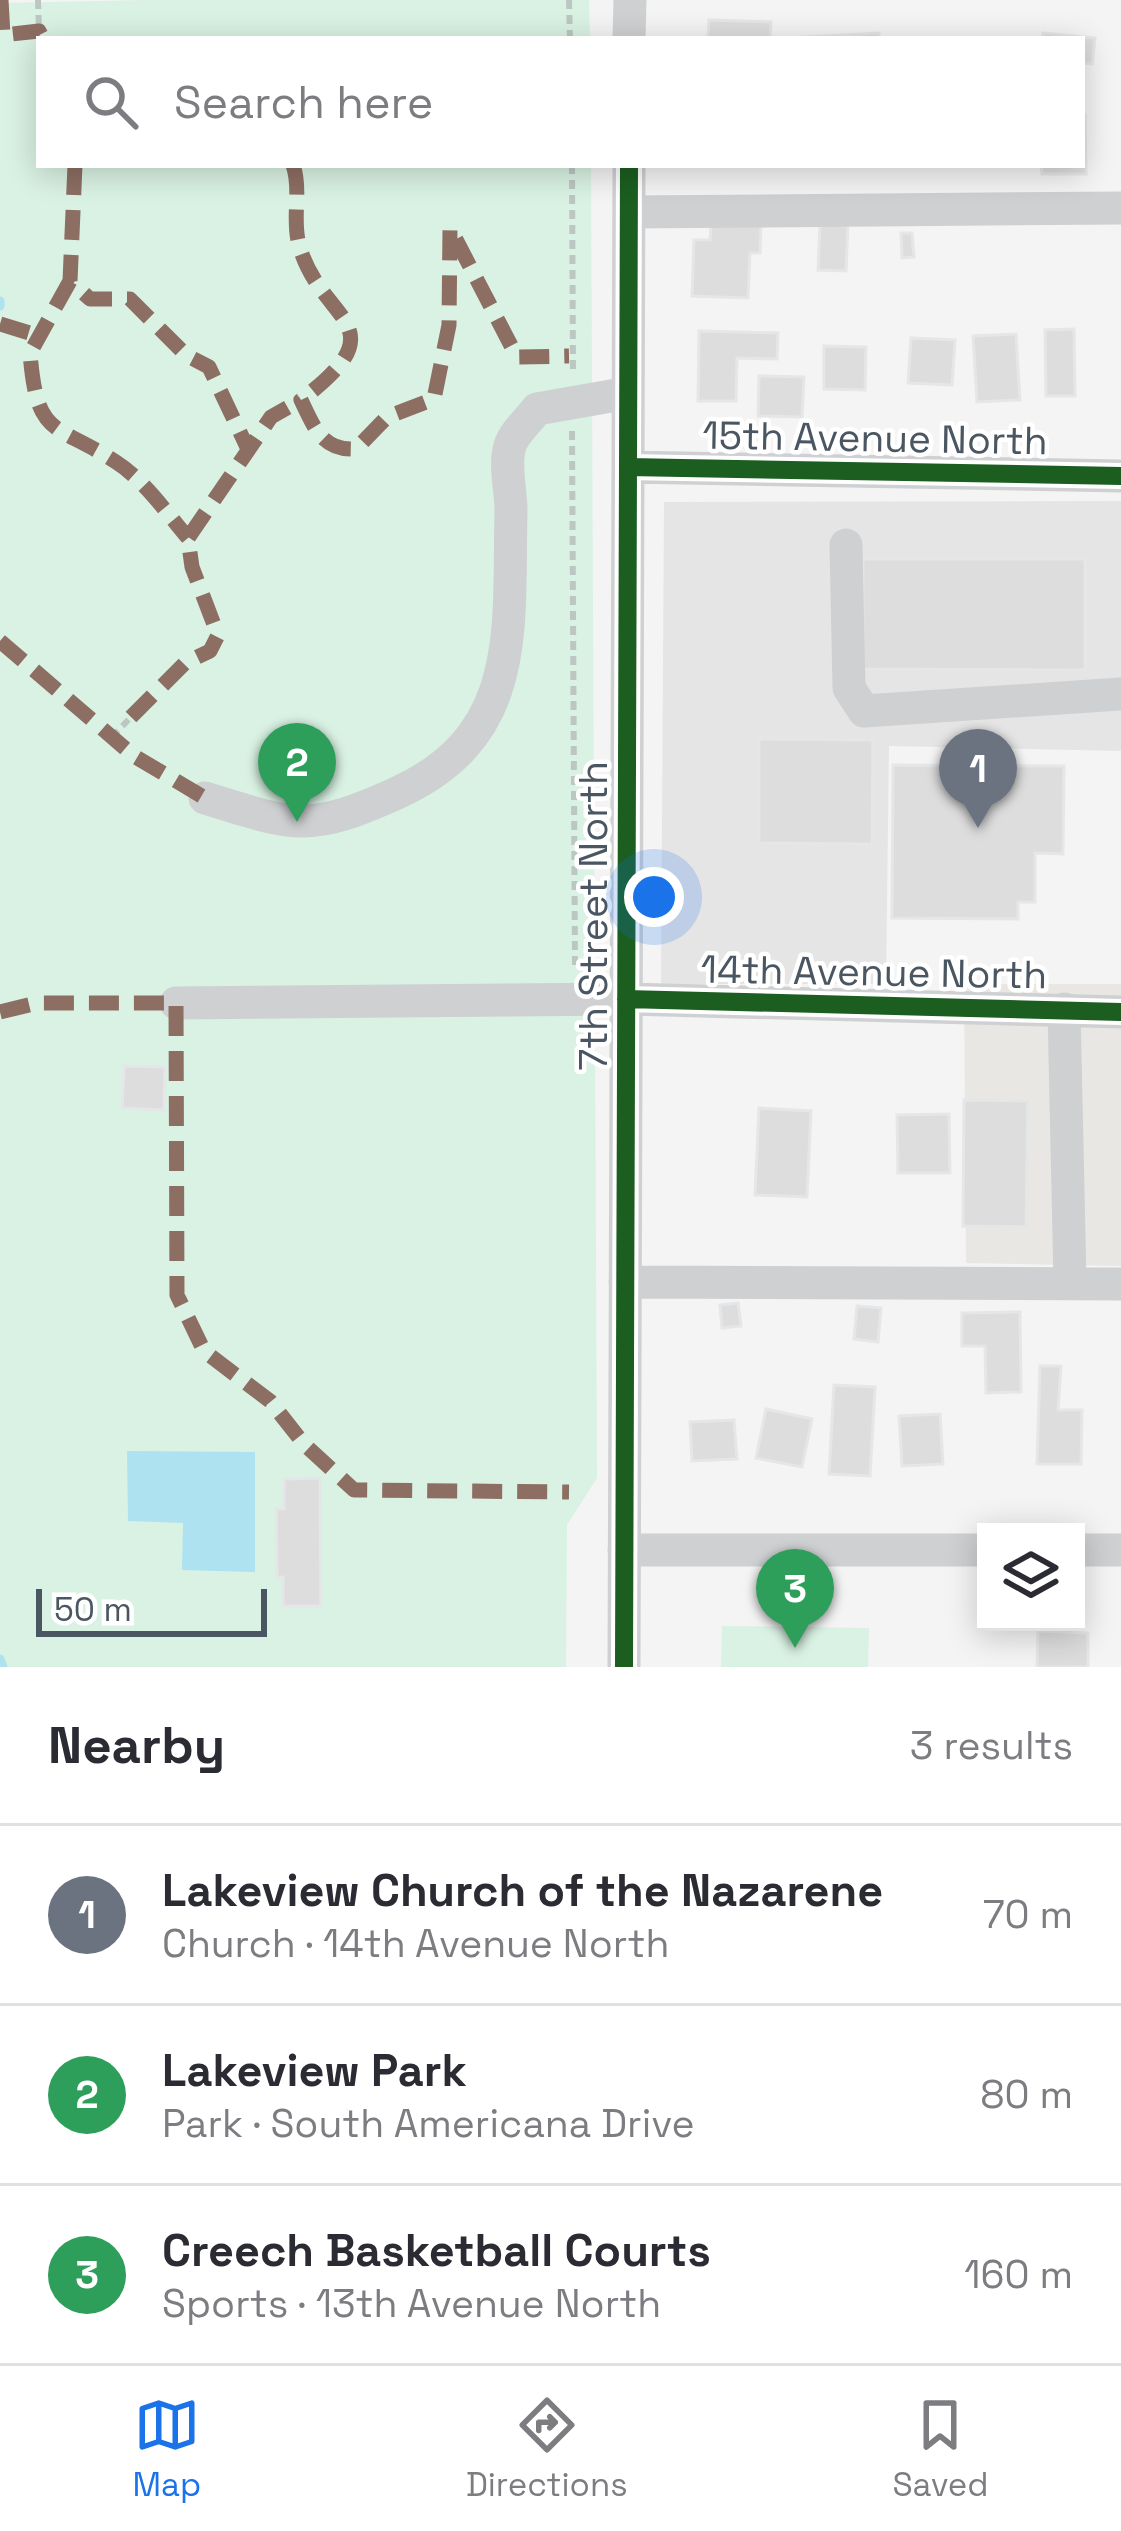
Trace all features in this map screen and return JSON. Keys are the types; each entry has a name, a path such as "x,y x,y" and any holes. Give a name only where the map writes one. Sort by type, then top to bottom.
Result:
{"street":[{"path":"629,0 629,36"},
{"name":"7th Street North","path":"623,1667 629,168"},
{"path":"629,212 1121,208"},
{"path":"205,798 292,825 351,814 427,779 477,734 501,690 508,641 510,446 537,409 628,393"},
{"name":"15th Avenue North","path":"628,466 1121,476"},
{"path":"846,545 849,688 864,711 1121,694"},
{"name":"14th Avenue North","path":"176,1004 626,999 1121,1012"},
{"path":"1064,1010 1070,1282"},
{"path":"625,1282 1121,1284"},
{"path":"624,1550 977,1550"},
{"path":"1085,1550 1121,1550"}],"path":[{"path":"38,0 39,31"},
{"path":"569,0 570,36"},
{"path":"572,168 569,356 575,380"},
{"path":"572,428 575,980"},
{"path":"112,736 131,717"}],"shaded area":[{"path":"1121,501 1121,751 889,746 886,984 661,984 664,502"},
{"path":"964,984 1121,984 1121,1266 966,1263"}],"green space":[{"path":"589,0 590,36 36,36 36,168 591,168 597,1478 567,1525 566,1667 0,1667 0,3"},
{"path":"722,1626 869,1628 868,1667 721,1667"}],"water":[{"path":"127,1451 255,1452 255,1572 182,1570 183,1523 128,1521"}],"building":[{"path":"709,20 771,22 770,36 708,36"},
{"path":"1085,37 1095,38 1092,64 1085,63"},
{"path":"1085,113 1086,174 1042,174 1041,168 1085,168"},
{"path":"711,224 761,226 760,253 750,253 748,298 692,296 694,240 710,240"},
{"path":"820,224 848,225 846,271 818,270"},
{"path":"901,233 912,233 914,257 902,258"},
{"path":"1074,329 1075,396 1046,396 1045,330"},
{"path":"699,331 778,333 777,359 737,358 736,401 698,401"},
{"path":"1016,334 1020,400 977,402 973,336"},
{"path":"911,338 955,340 952,385 908,383"},
{"path":"824,346 866,347 865,390 824,389"},
{"path":"759,376 804,377 802,417 758,416"},
{"path":"863,559 1085,559 1085,670 863,669"},
{"path":"759,739 873,740 872,844 759,843"},
{"path":"893,765 1064,766 1063,854 1035,853 1035,902 1018,902 1018,919 892,918"},
{"path":"124,1066 165,1067 164,1110 122,1108"},
{"path":"964,1100 1028,1101 1026,1227 963,1226"},
{"path":"759,1108 811,1111 807,1197 755,1195"},
{"path":"949,1114 950,1173 898,1173 897,1115"},
{"path":"738,1303 741,1326 722,1328 720,1305"},
{"path":"857,1306 881,1308 878,1342 854,1339"},
{"path":"1020,1312 1021,1392 986,1393 985,1346 962,1346 962,1313"},
{"path":"1040,1366 1061,1366 1058,1410 1082,1410 1081,1464 1037,1464"},
{"path":"834,1385 875,1387 870,1476 829,1474"},
{"path":"766,1409 812,1419 802,1467 756,1458"},
{"path":"940,1414 943,1464 902,1466 899,1416"},
{"path":"734,1420 737,1459 692,1461 690,1422"},
{"path":"320,1478 321,1606 283,1606 283,1577 277,1577 276,1509 284,1509 284,1479"},
{"path":"1038,1631 1088,1633 1088,1667 1037,1667"}],"waterway":[{"path":"0,301 0,306"},
{"path":"0,1659 3,1667"}],"marked path":[{"path":"1,0 3,35 39,31 42,36"},
{"path":"75,168 70,281 90,299 130,299 186,355 209,367 247,447"},
{"path":"294,168 300,248 311,273 347,324 351,339 331,375 301,400 327,441 356,449 387,417 434,399 449,325 450,228 517,357 569,356"},
{"path":"70,281 30,353 44,415 63,433 126,469 188,538"},
{"path":"0,324 36,335"},
{"path":"131,717 185,663 210,651 218,635 192,567 188,538 271,417 301,400"},
{"path":"0,641 134,756 205,798"},
{"path":"0,1012 37,1003 176,1003 177,1295 204,1351 270,1401 304,1444 354,1490 569,1492"}],"cycle path":[{"path":"624,1667 629,168"},
{"path":"628,467 1121,476"},
{"path":"626,999 1121,1012"}],"place":[{"name":"Lakeview Park","path":"297,822"},
{"name":"Lakeview Church of the Nazarene","path":"978,828"},
{"name":"Creech Basketball Courts","path":"795,1648"}]}
